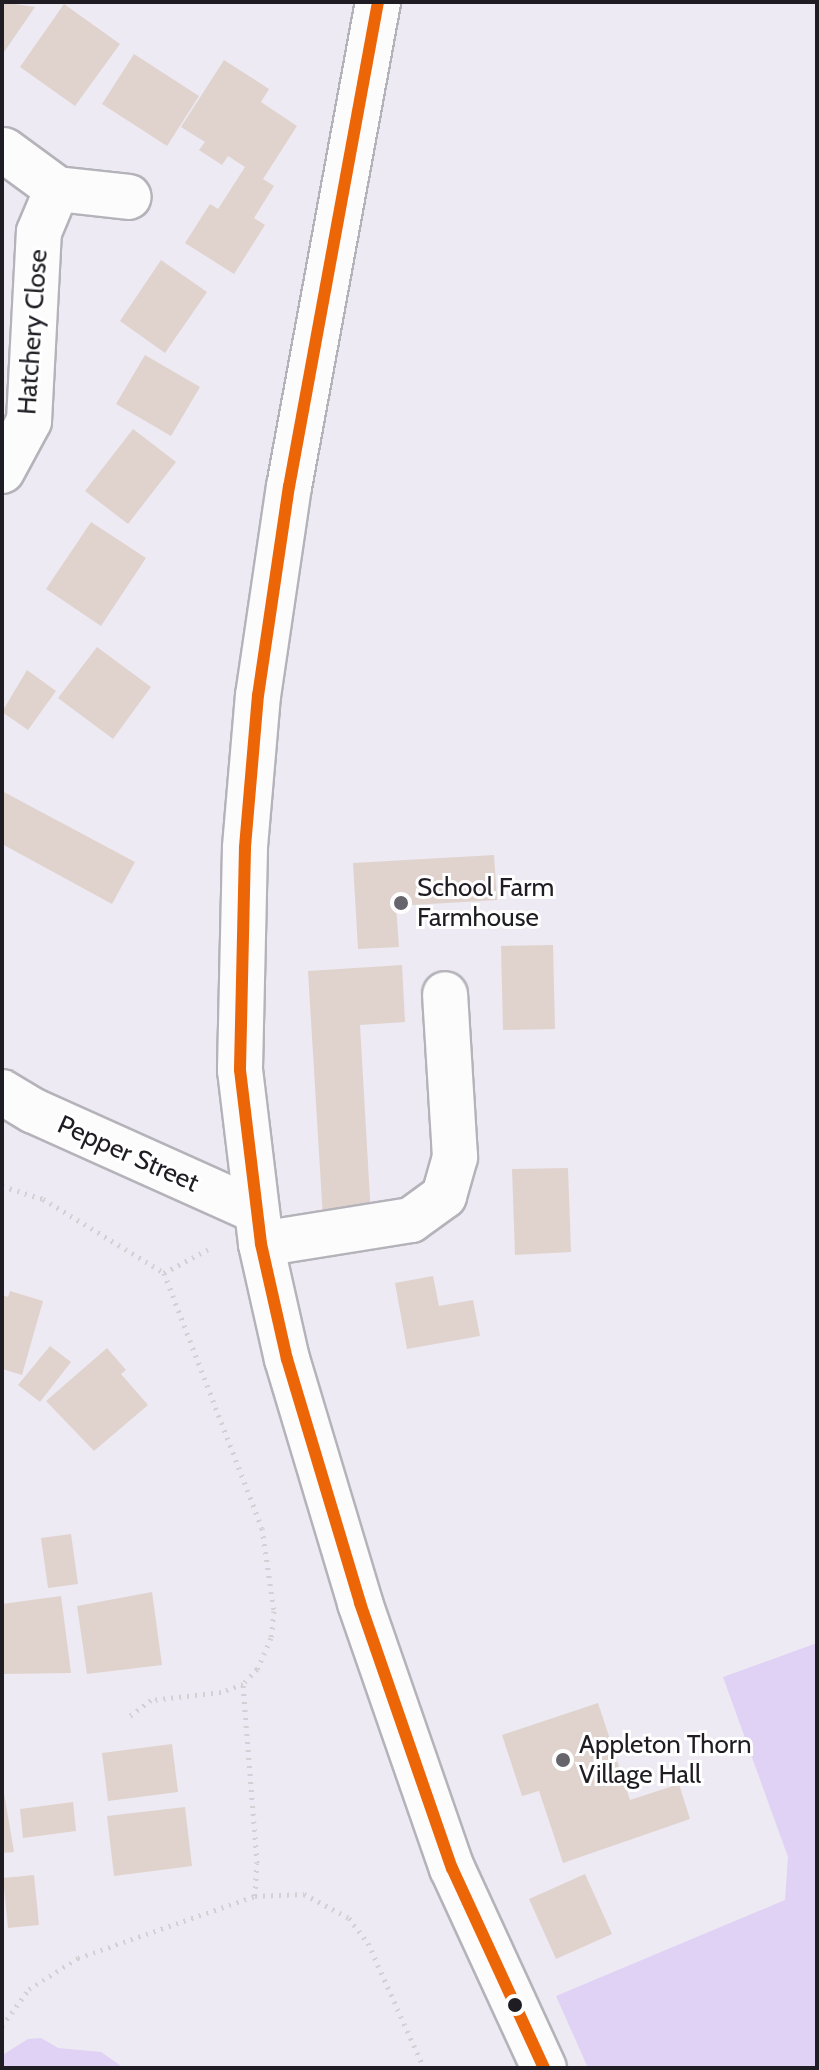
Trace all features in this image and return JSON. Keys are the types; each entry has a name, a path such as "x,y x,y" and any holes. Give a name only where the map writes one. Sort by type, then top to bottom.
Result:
{"main road":[{"path":"378,2 292,471 258,695 245,848 240,1070 259,1228 287,1359 360,1603 452,1868 544,2068"},
{"path":"4,150 57,189 129,197"},
{"name":"Hatchery Close","path":"2,471 29,421 39,232 57,189"},
{"path":"259,1228 411,1220 444,1196 455,1157 445,994"},
{"name":"Pepper Street","path":"2,1092 259,1228"}],"path":[{"path":"2,1186 43,1199 164,1273 265,1543 274,1611 271,1638 266,1654 243,1684 221,1692 151,1700 126,1719"},
{"path":"243,1684 257,1863 255,1896"},
{"path":"2,2026 29,1989 78,1958 255,1896 304,1894 349,1918 368,1943 424,2068"}],"shaded area":[{"path":"817,1643 817,2068 588,2068 556,1996 785,1900 788,1857 723,1677"},
{"path":"41,2038 58,2048 101,2052 124,2068 3,2068 4,2054 28,2039"}],"building":[{"path":"2,2 35,7 2,55"},
{"path":"64,4 120,44 75,106 20,67"},
{"path":"134,54 199,96 167,146 102,104"},
{"path":"224,60 269,89 261,102 297,126 263,179 274,186 254,218 265,225 234,274 185,243 210,204 218,209 245,167 228,156 222,165 199,150 205,142 181,127"},
{"path":"161,260 207,292 165,353 120,321"},
{"path":"145,355 200,387 171,436 116,404"},
{"path":"133,429 176,462 128,524 85,491"},
{"path":"91,522 146,558 101,626 46,589"},
{"path":"97,647 151,687 113,739 58,698"},
{"path":"27,670 56,691 28,730 2,712"},
{"path":"2,791 135,862 112,904 2,844"},
{"name":"School Farm Farmhouse","path":"494,855 497,900 396,906 399,947 358,949 353,863"},
{"path":"553,945 555,1029 503,1030 501,946"},
{"path":"402,965 405,1022 360,1025 371,1216 323,1219 308,971"},
{"path":"568,1168 571,1252 515,1255 512,1169"},
{"path":"433,1276 439,1306 473,1300 480,1336 407,1349 395,1283"},
{"path":"10,1291 43,1301 22,1375 2,1369 2,1295 8,1297"},
{"path":"50,1346 71,1362 40,1402 18,1385"},
{"path":"107,1348 126,1370 121,1374 148,1405 94,1451 46,1401"},
{"path":"71,1534 78,1584 48,1588 41,1538"},
{"path":"152,1592 162,1665 87,1674 77,1606"},
{"path":"61,1596 71,1673 2,1674 2,1604"},
{"name":"Appleton Thorn Village Hall","path":"598,1703 630,1800 679,1784 690,1819 563,1863 539,1791 522,1796 502,1735"},
{"path":"172,1744 178,1792 108,1801 102,1753"},
{"path":"2,1781 14,1852 2,1853"},
{"path":"73,1802 76,1831 23,1838 20,1809"},
{"path":"185,1807 192,1866 114,1876 107,1816"},
{"path":"585,1874 612,1934 556,1959 529,1899"},
{"path":"34,1875 39,1925 8,1928 3,1878"}],"transit line":[{"path":"378,2 289,486 258,695 245,848 240,1070 261,1244 287,1359 360,1603 452,1868 544,2068"}],"place":[{"name":"School Farm Farmhouse","path":"401,903"},
{"name":"Appleton Thorn Village Hall","path":"563,1760"}]}
